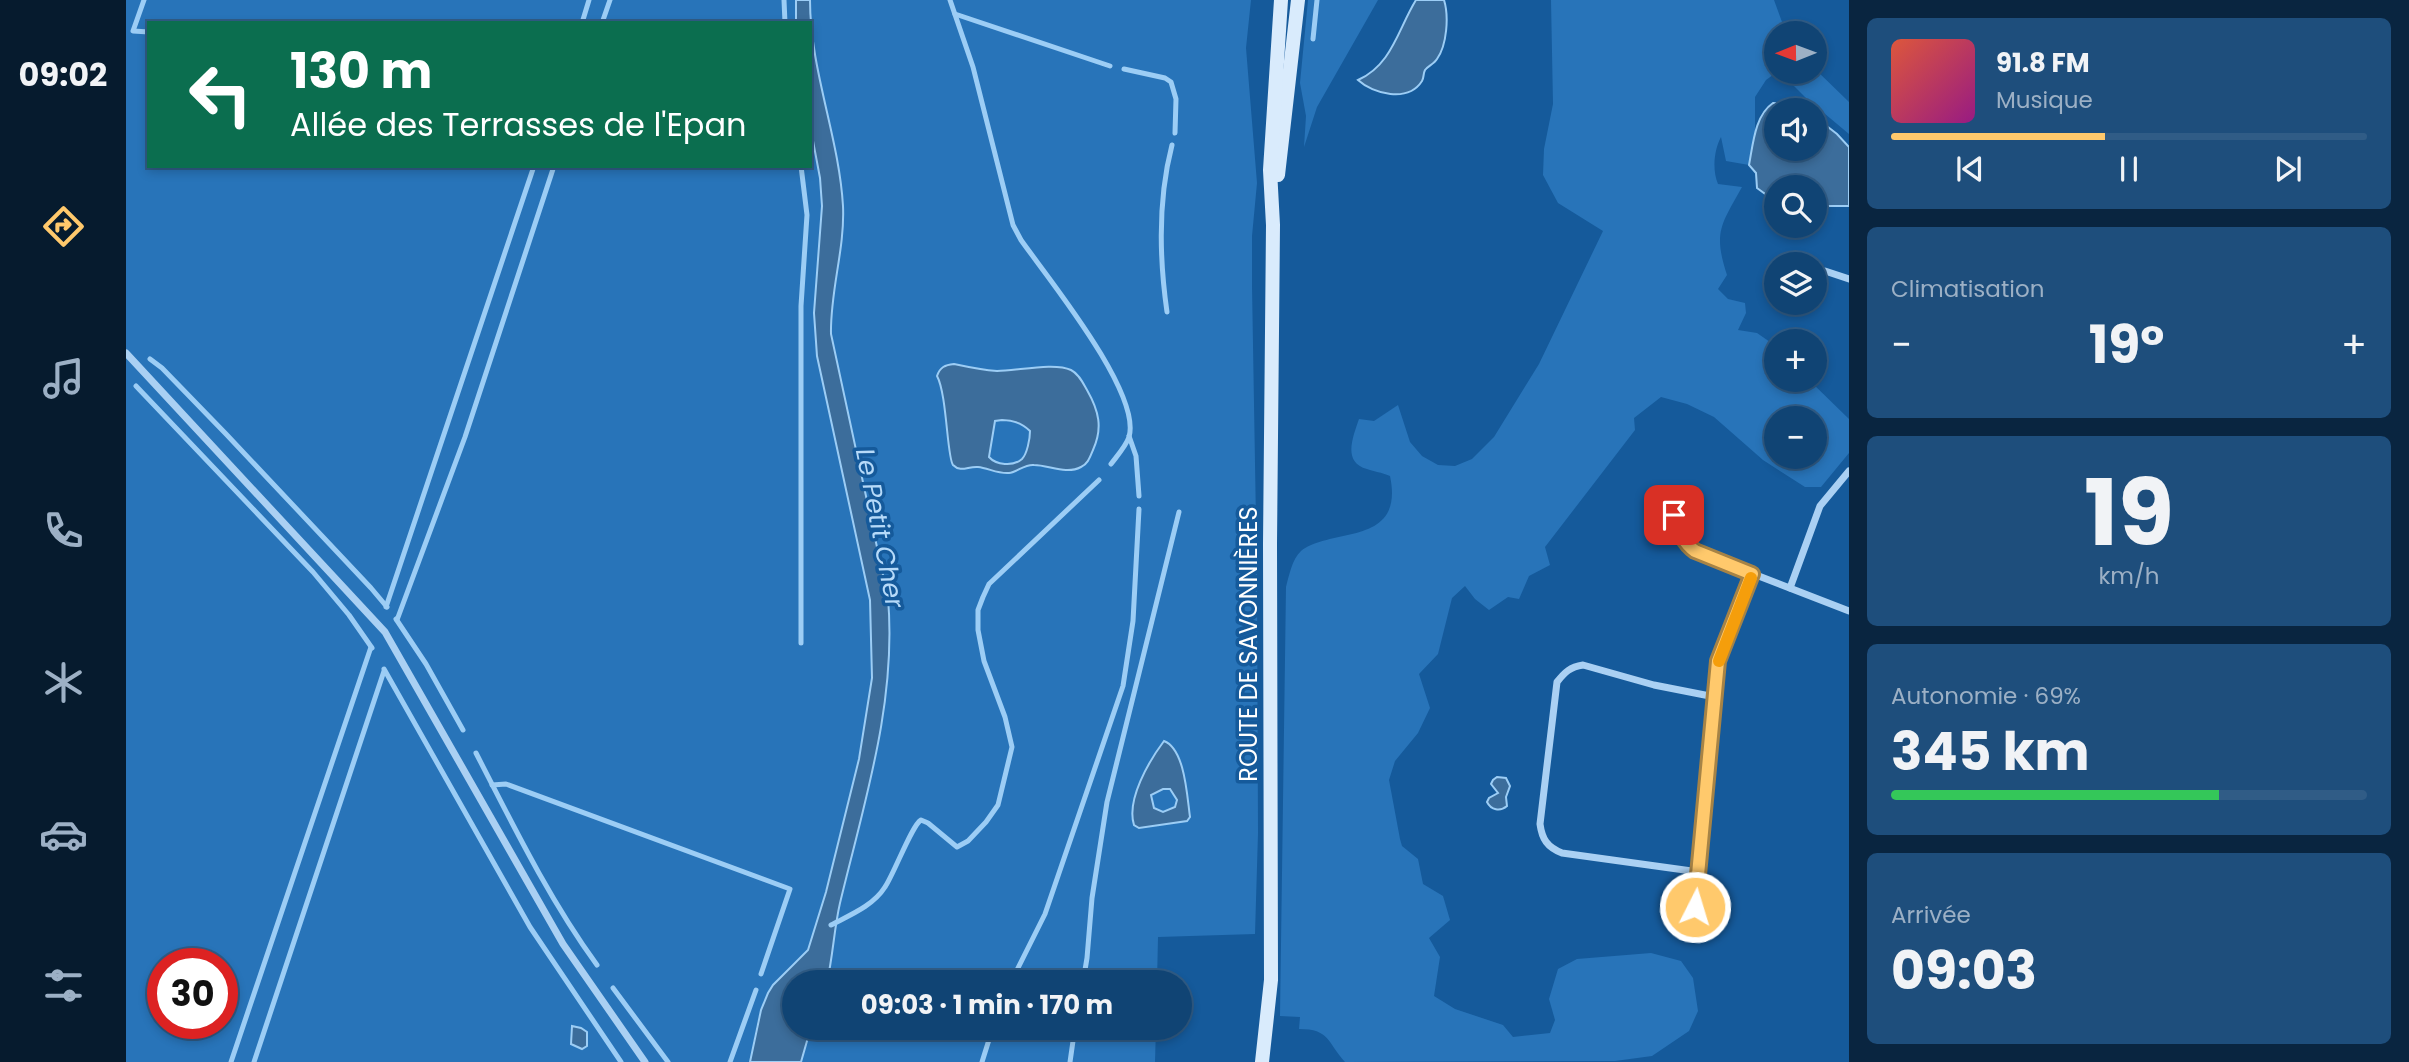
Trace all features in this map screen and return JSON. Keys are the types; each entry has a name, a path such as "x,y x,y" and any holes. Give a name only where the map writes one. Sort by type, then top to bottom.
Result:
{"main road":[{"name":"ROUTE DE SAVONNIÈRES","path":"1262,1062 1271,980 1271,131 1281,0"},
{"name":"ROUTE DE SAVONNIÈRES","path":"1273,225 1298,0"}],"street":[{"path":"1827,272 1849,279"},
{"path":"126,353 386,632 556,933 645,1062"},
{"path":"1790,589 1820,506 1849,471"},
{"path":"1674,515 1681,536 1695,551 1849,611"},
{"path":"1695,907 1718,661 1752,574"},
{"path":"1699,872 1562,853 1545,843 1540,824 1557,682 1572,667 1583,664 1654,685 1715,696"}],"shaded area":[{"path":"126,0 1251,0 1246,48 1257,183 1252,236 1257,580 1258,833 1255,934 1158,937 1157,970 823,970 808,950 787,970 782,970 782,975 767,995 757,1023 750,1062 126,1062"},
{"path":"796,0 810,0 811,21 796,21"},
{"path":"1308,0 1378,0 1317,107 1304,147 1306,116 1300,83"},
{"path":"1416,0 1444,0 1446,30 1437,59 1425,70 1422,81 1416,88 1408,92 1390,94 1364,85 1358,80 1370,73 1387,56"},
{"path":"1551,0 1774,0 1782,21 1764,21 1764,83 1755,97 1755,135 1749,165 1726,161 1721,137 1715,154 1714,166 1718,184 1742,187 1721,229 1720,248 1727,275 1718,289 1728,299 1745,303 1746,313 1738,330 1757,333 1764,338 1764,392 1821,392 1849,419 1849,453 1821,487 1805,487 1777,469 1827,469 1827,406 1764,406 1764,461 1714,417 1687,404 1661,397 1634,418 1635,430 1545,547 1550,565 1529,576 1519,599 1508,597 1489,610 1475,599 1465,586 1452,598 1438,654 1419,674 1430,708 1418,733 1395,761 1389,780 1402,846 1418,859 1423,884 1443,896 1450,920 1429,938 1440,957 1434,996 1455,1009 1503,1025 1513,1037 1550,1033 1555,1020 1549,999 1558,969 1577,959 1651,953 1681,961 1693,978 1698,1011 1689,1031 1652,1056 1615,1061 1345,1062 1322,1034 1299,1029 1300,1017 1280,1016 1286,587 1293,563 1301,551 1314,544 1376,525 1387,514 1392,499 1390,476 1359,466 1352,455 1352,441 1359,419 1374,421 1398,405 1410,442 1422,456 1438,465 1455,466 1472,459 1494,437 1539,364 1603,231 1558,203 1543,175 1544,149 1553,104"},
{"path":"812,32 843,206 831,334 888,598 890,637 883,714 868,790 840,903 829,970 788,970 808,950 826,892 859,759 872,678 870,600 817,356 814,313 822,206 812,136"},
{"path":"1827,81 1849,102 1849,134 1827,116 1827,98 1806,98 1792,84 1827,84"},
{"path":"1764,112 1764,161 1827,161 1827,126 1837,134 1849,147 1849,206 1827,207 1827,175 1764,175 1764,193 1757,188 1756,173 1749,165"},
{"path":"954,364 997,371 1055,367 1074,372 1097,412 1098,434 1087,462 1081,467 1069,470 1031,465 1009,473 978,467 962,469 953,465 943,397 937,376 945,366","holes":["1006,420 1021,424 1030,431 1024,457 1009,464 996,462 989,457 995,421"]},
{"path":"1164,741 1171,746 1181,763 1190,817 1187,821 1139,828 1134,825 1133,804 1140,781","holes":["1163,789 1170,789 1177,800 1175,807 1163,812 1154,808 1151,795"]},
{"path":"1497,777 1506,778 1510,786 1506,797 1507,806 1499,809 1491,807 1487,802 1498,793 1491,784"},
{"path":"782,976 782,1040 807,1040 801,1062 750,1062 761,1010 773,985"},
{"path":"572,1026 587,1032 587,1046 582,1049 571,1044"},
{"path":"807,1040 1156,1040 1155,1062 801,1062"}],"waterway":[{"path":"144,0 133,31 147,32"},
{"path":"583,21 589,0"},
{"path":"603,21 610,0"},
{"path":"784,0 785,21"},
{"path":"950,0 973,67 1013,225 1090,336 1121,393 1129,417 1129,437 1111,464"},
{"path":"1313,39 1317,0"},
{"path":"955,14 1110,66"},
{"path":"1124,69 1165,78 1171,82 1176,99 1175,133"},
{"path":"1167,312 1161,228 1164,186 1172,145"},
{"path":"386,607 533,168"},
{"path":"397,620 465,437 553,168"},
{"path":"801,168 807,215 801,306 801,643"},
{"path":"150,359 226,434 387,607"},
{"path":"136,386 313,572 372,648"},
{"path":"1129,436 1136,456 1139,496"},
{"path":"831,925 861,909 880,894 921,820 957,847 968,841 998,805 1012,747 1005,717 984,661 978,630 978,610 989,584 1099,480"},
{"path":"1017,970 1045,914 1123,686 1133,621 1139,509"},
{"path":"1085,970 1092,898 1107,802 1179,512"},
{"path":"396,619 426,664 463,730"},
{"path":"231,1062 371,647"},
{"path":"384,669 530,927 621,1062"},
{"path":"254,1062 384,671"},
{"path":"476,753 547,888 597,965"},
{"path":"492,785 506,784 790,889 761,974"},
{"path":"613,988 668,1062"},
{"path":"730,1062 756,990"},
{"path":"982,1062 989,1040"},
{"path":"1070,1062 1073,1040"}],"slow traffic":[{"path":"1719,661 1751,578"}],"route":[{"path":"1674,515 1687,545 1695,551 1752,574 1718,661 1695,907"}],"water label":[{"name":"Le Petit Cher","path":"880,528"}]}
